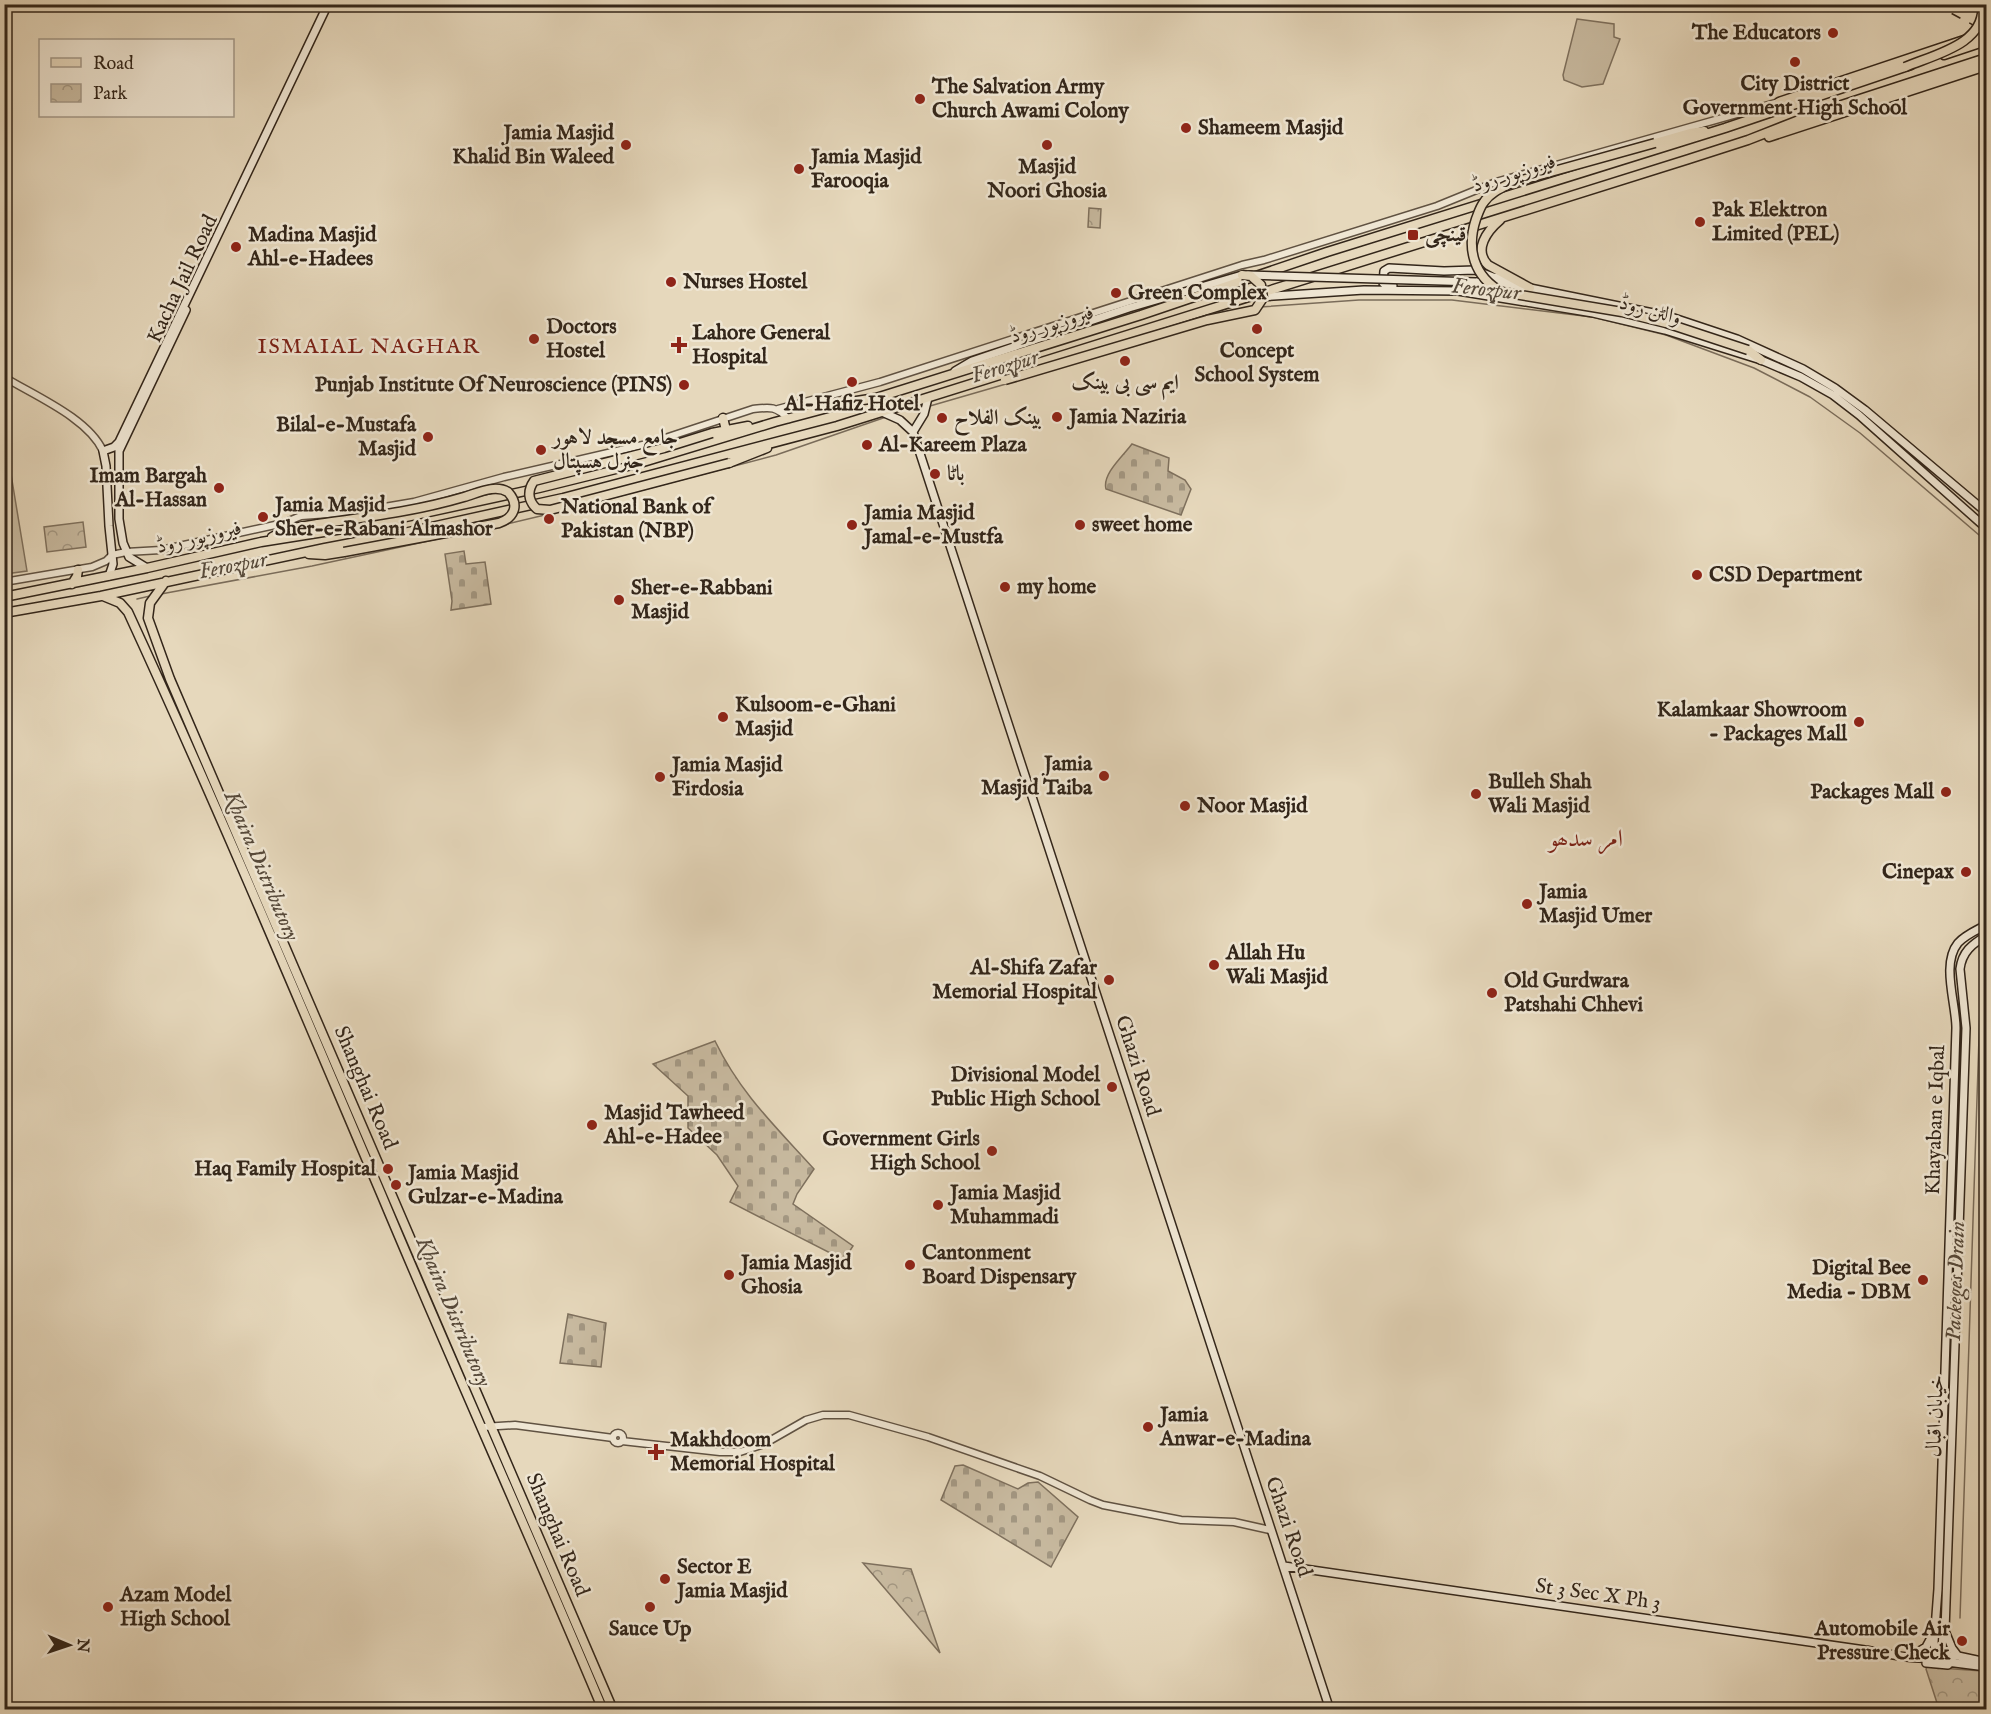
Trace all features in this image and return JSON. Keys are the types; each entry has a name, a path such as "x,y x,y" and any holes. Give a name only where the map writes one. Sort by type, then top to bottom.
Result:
{"main road":[{"path":"109,576 112,568 112,555 103,451 119,442 328,4"},
{"name":"Kacha Jail Road","path":"126,552 119,519 119,451 333,4"},
{"path":"1905,68 1970,38 1980,25 1982,4"},
{"path":"1780,106 1984,38"},
{"name":"فیروزپور روڈ","path":"4,596 15,596 261,542 383,522 539,489 652,460 775,422 850,402 876,398 1141,315 1327,252 1725,129 1780,106 1811,99 1905,68 1984,38"},
{"path":"1818,117 1986,58"},
{"path":"1818,117 1986,66"},
{"name":"فیروزپور روڈ","path":"4,615 563,498 788,437 837,426 1748,141 1818,117"},
{"path":"1725,129 1690,133 1511,183 1499,189 1481,206 1473,229 1472,253 1481,275 1502,292 1622,312 1666,323 1748,350 1761,360"},
{"path":"1503,218 1494,226 1482,244 1481,253 1484,261 1488,266 1530,288"},
{"path":"1442,290 1438,286 1387,286 1383,283 1383,275 1389,268 1471,270 1497,278 1516,280"},
{"path":"946,393 1005,380 1198,322 1255,310 1263,298 1261,285 1251,276 1242,275"},
{"name":"والٹن روڈ","path":"943,378 972,361 991,354 1129,308 1242,275 1476,282 1530,288 1668,316 1737,339 1803,369 1835,388 1865,410 1986,512"},
{"name":"والٹن روڈ","path":"1248,298 1365,290 1442,290 1468,292 1593,314 1665,330 1761,360 1801,376 1833,395 1859,415 1986,528"},
{"path":"882,412 900,420 913,432 924,414 928,398"},
{"path":"723,418 726,430"},
{"path":"775,422 712,433 664,448 534,481 531,486 530,499 537,509 550,510 729,463 788,437"},
{"name":"Ghazi Road","path":"913,432 1330,1710"},
{"path":"261,542 287,529 405,511 496,488 508,492 515,502 512,516 499,523 325,555 299,554"},
{"path":"126,552 134,562 147,568"},
{"path":"72,584 78,570"},
{"name":"Shanghai Road","path":"166,581 150,603 148,618 153,633 187,720 486,1426"},
{"name":"Shanghai Road","path":"101,596 120,603 128,612 184,733 596,1680 613,1710"},
{"name":"Khayaban e Iqbal","path":"1939,1655 1934,1648 1938,1589 1956,1019 1950,961 1958,944 1965,937 1986,925"},
{"name":"خیابان اقبال","path":"1939,1655 1942,1650 1943,1634 1946,1630 1956,1337 1965,1028 1960,969 1965,952 1986,936"},
{"path":"1946,1336 1956,1337"},
{"name":"St 3 Sec X Ph 3","path":"1284,1566 1910,1655 1939,1655"},
{"path":"1946,1630 1952,1648 1958,1656"},
{"path":"1910,1655 1926,1647 1935,1631"},
{"name":"St 3 Sec X Ph 3","path":"1910,1655 1931,1660 1939,1655"},
{"path":"1939,1655 1958,1656 1986,1662"},
{"path":"1939,1655 1947,1662 1986,1667"},
{"path":"1921,1659 1932,1664 1948,1665 1952,1662"},
{"name":"Shanghai Road","path":"596,1680 603,1710"}],"street":[{"path":"777,409 890,378 1232,268 1437,206 1496,182 1780,106"},
{"path":"4,378 80,423 96,438 103,451"},
{"path":"4,582 78,570 101,564 112,555 161,550 284,523 301,516 355,512 414,502 504,477 647,444 753,409 768,407 777,409 789,419"},
{"path":"486,1426 515,1425 613,1438 618,1433 622,1436 622,1441 720,1452 740,1452 764,1444 799,1423 814,1417 849,1415 928,1437 1040,1476 1103,1504 1174,1518 1234,1522 1270,1530"}],"green space":[{"path":"1577,19 1614,24 1614,37 1620,39 1603,84 1582,87 1564,80 1563,75"},
{"path":"1089,208 1101,209 1100,228 1088,227"},
{"path":"5,438 27,571 4,574"},
{"path":"1132,444 1169,458 1168,471 1185,480 1191,489 1181,515 1106,489 1110,471"},
{"path":"83,522 86,547 47,552 44,527"},
{"path":"464,551 466,564 485,562 491,604 451,610 452,601 445,554"},
{"path":"715,1041 747,1093 814,1169 793,1204 853,1246 844,1260 730,1202 738,1186 717,1155 688,1128 688,1096 653,1064"},
{"path":"568,1314 606,1323 601,1367 560,1363"},
{"path":"963,1465 1018,1489 1028,1483 1038,1482 1078,1517 1051,1567 941,1500 955,1466"},
{"path":"863,1563 911,1569 940,1653"},
{"path":"1927,1667 1982,1671 1986,1677 1986,1709 1939,1709"}],"waterway":[{"name":"Ferozpur","path":"1260,307 1359,300 1452,300 1592,317 1666,335 1754,368 1810,397 1860,433 1986,541"},
{"name":"Ferozpur","path":"930,406 1006,384"},
{"name":"Ferozpur","path":"563,511 776,455 886,417"},
{"name":"Ferozpur","path":"507,524 549,514"},
{"name":"Ferozpur","path":"161,594 312,566 447,537"},
{"name":"Ferozpur","path":"137,599 150,596"},
{"name":"Khaira Distributory","path":"185,728 192,744"},
{"name":"Packeges Drain","path":"1960,1618 1982,946"},
{"name":"Khaira Distributory","path":"390,1204 486,1425"},
{"name":"Khaira Distributory","path":"488,1429 495,1447"},
{"name":"Khaira Distributory","path":"602,1694 608,1710"}],"railway":[{"path":"1934,4 1986,32"}],"place":[{"name":"The Educators","path":"1833,33"},
{"name":"City District Government High School","path":"1795,62"},
{"name":"The Salvation Army Church Awami Colony","path":"920,99"},
{"name":"Shameem Masjid","path":"1186,128"},
{"name":"Jamia Masjid Khalid Bin Waleed","path":"626,145"},
{"name":"Masjid Noori Ghosia","path":"1047,145"},
{"name":"Jamia Masjid Farooqia","path":"799,169"},
{"name":"Pak Elektron Limited (PEL)","path":"1700,222"},
{"name":"قینچی","path":"1413,235"},
{"name":"Madina Masjid Ahl-e-Hadees","path":"236,247"},
{"name":"Nurses Hostel","path":"671,282"},
{"name":"Green Complex","path":"1116,293"},
{"name":"Concept School System","path":"1257,329"},
{"name":"Doctors Hostel","path":"534,339"},
{"name":"Lahore General Hospital","path":"679,345"},
{"name":"ایم سی بی بینک","path":"1125,361"},
{"name":"Al-Hafiz Hotel","path":"852,382"},
{"name":"Punjab Institute Of Neuroscience (PINS)","path":"684,385"},
{"name":"Jamia Naziria","path":"1057,417"},
{"name":"بینک الفلاح","path":"942,418"},
{"name":"Bilal-e-Mustafa Masjid","path":"428,437"},
{"name":"Al-Kareem Plaza","path":"867,445"},
{"name":"جامع مسجد لاہور جنرل ہسپتال","path":"541,450"},
{"name":"باٹا","path":"935,474"},
{"name":"Imam Bargah Al-Hassan","path":"219,488"},
{"name":"Jamia Masjid Sher-e-Rabani Almashor","path":"263,517"},
{"name":"National Bank of Pakistan (NBP)","path":"549,519"},
{"name":"Jamia Masjid Jamal-e-Mustfa","path":"852,525"},
{"name":"sweet home","path":"1080,525"},
{"name":"CSD Department","path":"1697,575"},
{"name":"my home","path":"1005,587"},
{"name":"Sher-e-Rabbani Masjid","path":"619,600"},
{"name":"Kulsoom-e-Ghani Masjid","path":"723,717"},
{"name":"Kalamkaar Showroom - Packages Mall","path":"1859,722"},
{"name":"Jamia Masjid Taiba","path":"1104,776"},
{"name":"Jamia Masjid Firdosia","path":"660,777"},
{"name":"Packages Mall","path":"1946,792"},
{"name":"Bulleh Shah Wali Masjid","path":"1476,794"},
{"name":"Noor Masjid","path":"1185,806"},
{"name":"Cinepax","path":"1966,872"},
{"name":"Jamia Masjid Umer","path":"1527,904"},
{"name":"Allah Hu Wali Masjid","path":"1214,965"},
{"name":"Al-Shifa Zafar Memorial Hospital","path":"1109,980"},
{"name":"Old Gurdwara Patshahi Chhevi","path":"1492,993"},
{"name":"Divisional Model Public High School","path":"1112,1087"},
{"name":"Masjid Tawheed Ahl-e-Hadee","path":"592,1125"},
{"name":"Government Girls High School","path":"992,1151"},
{"name":"Haq Family Hospital","path":"388,1169"},
{"name":"Jamia Masjid Gulzar-e-Madina","path":"396,1185"},
{"name":"Jamia Masjid Muhammadi","path":"938,1205"},
{"name":"Cantonment Board Dispensary","path":"910,1265"},
{"name":"Jamia Masjid Ghosia","path":"729,1275"},
{"name":"Digital Bee Media - DBM","path":"1923,1280"},
{"name":"Jamia Anwar-e-Madina","path":"1148,1427"},
{"name":"Makhdoom Memorial Hospital","path":"656,1452"},
{"name":"Sector E Jamia Masjid","path":"665,1579"},
{"name":"Azam Model High School","path":"108,1607"},
{"name":"Sauce Up","path":"650,1607"},
{"name":"Automobile Air Pressure Check","path":"1962,1641"}],"district":[{"name":"ISMAIAL NAGHAR","path":"369,347"},
{"name":"امر سدھو","path":"1586,839"}]}
